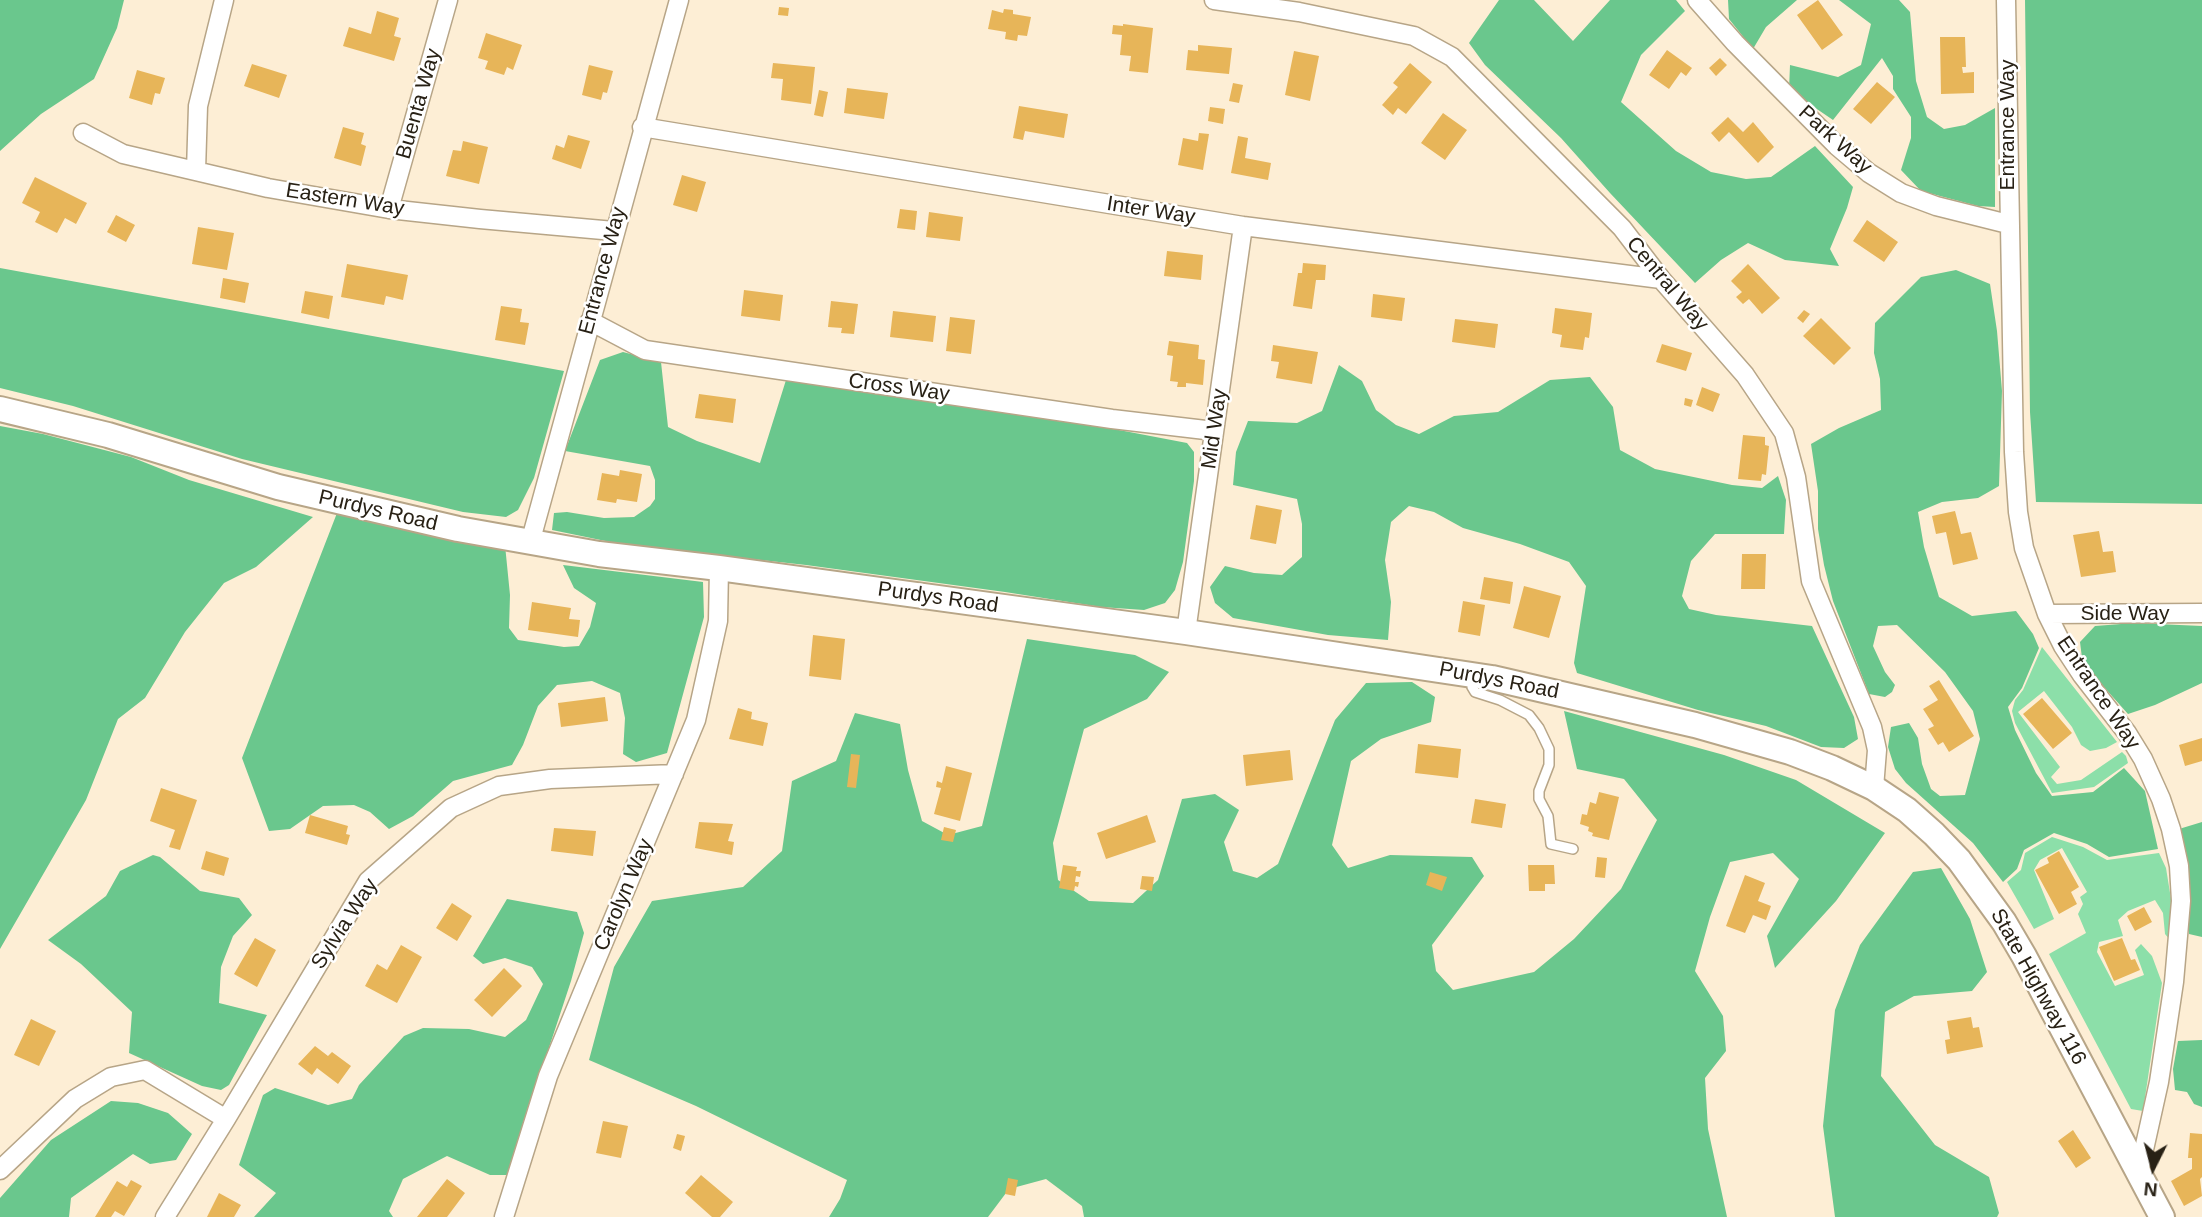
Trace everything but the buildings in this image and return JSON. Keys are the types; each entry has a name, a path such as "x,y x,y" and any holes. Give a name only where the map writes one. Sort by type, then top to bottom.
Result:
{"main road":[{"name":"Purdys Road","path":"0,409 108,435 333,501 530,543 1186,632 1474,675 1555,691 1745,738 1832,768 1874,788"},
{"name":"State Highway 116","path":"1874,788 1907,810 1934,834 1959,859 1983,891 2024,956 2162,1217"}],"street":[{"path":"196,171 198,106 224,0"},
{"name":"Buenta Way","path":"389,209 448,0"},
{"name":"Entrance Way","path":"530,543 679,0"},
{"name":"Central Way","path":"1213,0 1299,12 1414,36 1452,57 1622,228 1661,279 1745,375 1784,433 1796,477 1811,581 1872,727 1877,750 1874,788"},
{"name":"Park Way","path":"1697,0 1744,53 1837,146 1869,173 1901,193 1973,217 2008,225"},
{"name":"Entrance Way","path":"2006,0 2014,452 2018,512 2024,548 2047,614 2082,676 2127,733 2143,759 2158,790 2179,866 2181,901 2174,982 2159,1083 2139,1172"},
{"name":"Inter Way","path":"642,127 1243,226 1661,279"},
{"name":"Eastern Way","path":"83,133 123,154 268,188 389,209 614,231"},
{"name":"Mid Way","path":"1186,632 1243,226"},
{"name":"Cross Way","path":"590,321 645,350 1112,419 1214,431"},
{"name":"Carolyn Way","path":"504,1217 548,1076 696,720 718,621 719,568"},
{"name":"Side Way","path":"2047,614 2202,613"},
{"name":"Sylvia Way","path":"165,1217 369,881 451,808 499,786 550,779 674,774"},
{"path":"0,1170 75,1098 111,1077 145,1070 226,1119"}],"lane":[{"path":"1474,675 1472,687 1475,692 1500,700 1528,715 1539,727 1549,749 1549,765 1539,791 1539,799 1548,816 1551,844 1573,849"}],"green space":[{"path":"0,0 124,0 117,28 94,79 41,114 0,151"},
{"path":"1499,0 1534,0 1573,41 1610,0 1676,0 1685,11 1641,55 1621,102 1676,151 1711,172 1746,179 1771,177 1815,146 1853,187 1830,249 1839,266 1785,260 1748,243 1721,260 1695,283 1561,138 1485,65 1469,43"},
{"path":"1728,0 1797,0 1766,27 1753,49 1729,19"},
{"path":"1839,0 1899,0 1910,12 1916,81 1927,117 1944,129 1965,125 1995,108 1995,207 1978,206 1921,191 1901,170 1911,138 1911,117 1893,89 1893,76 1882,58 1833,120 1789,90 1790,65 1838,77 1861,65 1871,24"},
{"path":"2025,0 2202,0 2202,504 2036,502 2030,412"},
{"path":"0,268 564,371 534,478 518,510 506,517 463,512 242,459 73,406 0,388"},
{"path":"1956,270 1990,284 2002,391 1999,486 1978,498 1942,502 1918,512 1924,547 1939,597 1972,616 2016,611 2033,634 2039,648 2022,688 2008,707 2015,730 2036,773 2052,796 2093,792 2124,768 2145,791 2158,849 2109,857 2087,844 2054,833 2024,850 2017,869 2003,882 1973,843 1906,783 1895,769 1888,747 1891,727 1909,723 1918,738 1922,764 1931,789 1940,796 1965,795 1980,739 1973,711 1945,672 1897,625 1878,626 1873,646 1885,672 1895,685 1892,692 1885,697 1869,694 1833,601 1824,565 1818,529 1818,491 1811,444 1839,428 1881,410 1880,379 1874,353 1875,323 1921,277"},
{"path":"623,352 661,362 668,427 697,441 760,463 786,380 1119,430 1187,443 1194,452 1194,481 1183,562 1175,590 1165,603 1144,610 1101,607 806,565 625,545 552,530 554,513 567,512 604,518 634,517 655,499 655,480 650,466 565,451 600,360"},
{"path":"1339,365 1362,381 1376,410 1396,425 1419,434 1454,416 1498,412 1550,380 1590,377 1613,407 1620,450 1655,469 1732,485 1762,488 1778,476 1786,500 1784,534 1715,534 1691,561 1682,596 1689,609 1716,615 1812,626 1854,717 1858,739 1844,748 1821,747 1766,726 1698,710 1577,673 1574,663 1586,586 1569,562 1520,544 1463,528 1434,512 1409,506 1391,522 1385,560 1391,602 1388,640 1328,635 1233,618 1215,603 1210,587 1225,566 1254,573 1282,575 1302,557 1302,524 1297,499 1233,485 1236,452 1248,421 1297,423 1322,411"},
{"path":"0,426 43,434 131,457 189,480 313,517 256,567 224,583 185,632 145,698 118,719 86,800 0,949"},
{"path":"337,513 505,545 510,595 509,628 518,640 564,647 579,646 590,627 596,603 574,588 563,565 703,582 704,617 667,753 636,762 623,754 625,718 620,693 592,681 557,685 538,706 512,765 453,781 413,816 389,829 370,812 354,805 323,806 290,829 269,831 242,758"},
{"path":"2134,623 2202,626 2202,683 2155,705 2128,714 2082,658 2080,642 2095,626"},
{"path":"1027,639 1135,655 1169,672 1147,699 1084,729 1053,843 1058,880 1089,901 1133,903 1158,880 1182,799 1215,794 1239,810 1224,842 1233,871 1257,878 1278,864 1335,720 1366,683 1412,682 1435,697 1431,722 1381,739 1351,761 1332,845 1348,868 1390,855 1472,857 1484,876 1432,945 1436,971 1453,990 1534,972 1574,939 1621,889 1657,820 1624,779 1577,769 1564,711 1724,755 1796,780 1885,833 1836,901 1775,968 1767,936 1799,879 1773,853 1730,862 1710,917 1695,971 1723,1016 1726,1051 1705,1078 1708,1129 1727,1217 1084,1217 1082,1206 1046,1179 1009,1189 988,1217 829,1217 847,1180 696,1106 589,1060 614,967 652,901 743,887 782,851 792,781 836,761 855,713 900,724 908,770 922,821 948,835 982,826"},
{"path":"2042,647 2117,742 2106,748 2090,751 2081,745 2072,727 2044,691 2018,712 2060,767 2051,777 2057,784 2081,780 2122,752 2128,763 2094,787 2052,793 2015,723 2012,711 2015,700 2023,690"},
{"path":"2202,822 2202,937 2189,934 2189,870 2179,829"},
{"path":"2052,837 2083,847 2107,860 2159,853 2166,868 2171,899 2170,940 2165,934 2163,913 2155,900 2128,911 2118,920 2123,936 2099,942 2097,952 2115,986 2144,975 2135,950 2141,944 2152,956 2162,983 2143,1111 2131,1109 2049,954 2086,933 2078,914 2083,904 2080,897 2087,892 2062,848 2040,860 2034,870 2054,919 2034,929 2007,882 2021,870 2025,853"},
{"path":"153,855 160,857 200,891 239,898 252,915 233,936 221,967 219,1003 267,1015 229,1085 221,1090 202,1086 129,1053 132,1012 81,964 48,940 106,896 120,871"},
{"path":"1941,868 1970,919 1987,972 1972,991 1914,996 1885,1012 1881,1076 1935,1145 1989,1177 1999,1213 1997,1217 1835,1217 1823,1126 1835,1010 1860,945 1913,872"},
{"path":"507,899 577,912 584,933 571,981 507,1175 490,1175 447,1156 403,1179 389,1211 393,1217 254,1217 276,1193 239,1165 263,1095 275,1088 328,1105 352,1099 359,1085 404,1036 423,1028 469,1029 505,1037 526,1020 543,984 532,967 505,958 483,964 473,956"},
{"path":"2202,1040 2202,1107 2194,1104 2187,1092 2175,1090 2173,1069 2178,1041"},
{"path":"111,1101 138,1103 168,1113 192,1134 176,1160 150,1164 133,1154 71,1198 69,1217 0,1217 0,1198 51,1140"}]}
